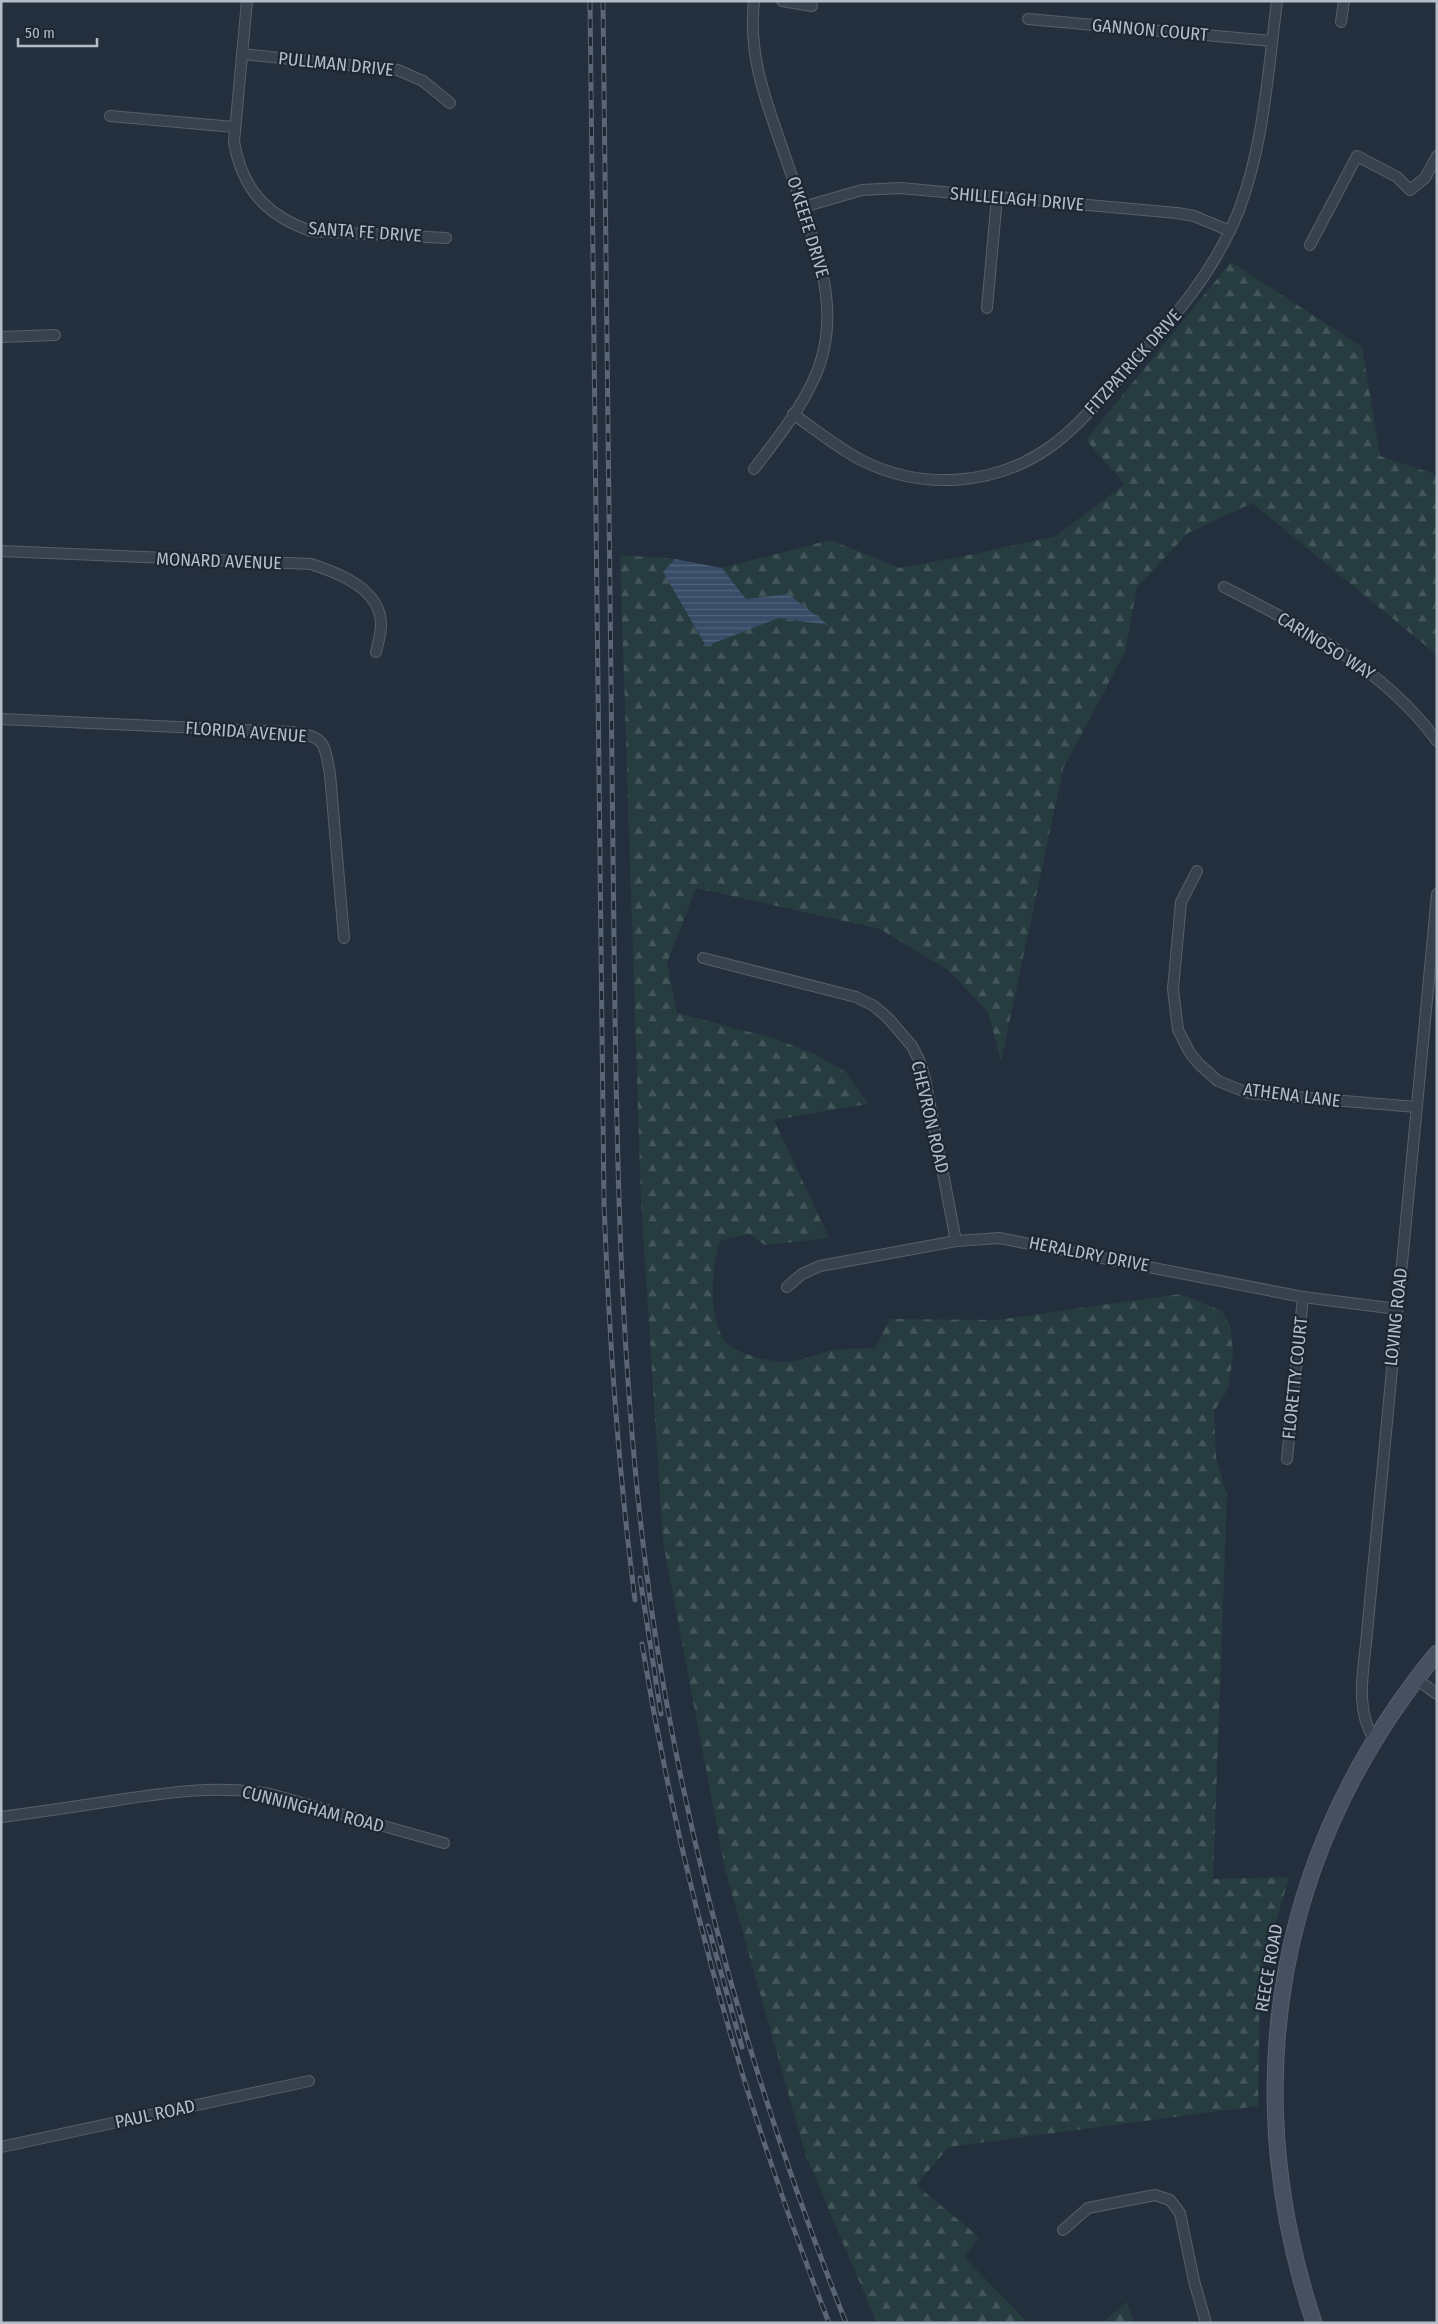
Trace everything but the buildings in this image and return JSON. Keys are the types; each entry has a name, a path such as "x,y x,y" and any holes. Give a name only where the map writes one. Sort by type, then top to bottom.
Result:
{"main road":[{"name":"REECE ROAD","path":"1314,2323 1292,2251 1284,2212 1277,2158 1275,2085 1278,2032 1286,1967 1303,1897 1326,1834 1345,1793 1374,1739 1416,1679 1437,1653"}],"street":[{"name":"SANTA FE DRIVE","path":"247,1 234,127 237,158 245,180 258,198 275,214 290,224 311,231 446,238"},
{"name":"O'KEEFE DRIVE","path":"754,1 752,38 757,73 825,277 827,325 822,355 813,381 794,414 754,470"},
{"path":"782,1 812,6"},
{"name":"FITZPATRICK DRIVE","path":"794,414 856,458 898,475 933,480 955,480 991,474 1018,465 1050,447 1065,435 1173,320 1194,294 1230,231 1246,188 1258,142 1277,1"},
{"path":"1341,22 1344,1"},
{"name":"GANNON COURT","path":"1028,19 1272,41"},
{"name":"PULLMAN DRIVE","path":"242,54 398,70 424,81 450,103"},
{"path":"110,116 234,127"},
{"path":"1310,245 1357,156 1397,177 1410,190 1425,178 1437,156"},
{"name":"SHILLELAGH DRIVE","path":"803,207 842,194 881,188 1177,213 1194,216 1230,231"},
{"path":"987,308 997,197"},
{"path":"1,337 55,334"},
{"name":"MONARD AVENUE","path":"1,551 311,564 346,577 363,589 373,602 380,614 381,626 376,652"},
{"name":"CARINOSO WAY","path":"1224,587 1330,645 1357,662 1396,695 1437,741"},
{"name":"FLORIDA AVENUE","path":"1,719 291,732 311,735 319,739 325,748 330,774 344,938"},
{"name":"ATHENA LANE","path":"1197,871 1181,902 1173,989 1178,1030 1190,1053 1199,1064 1218,1081 1248,1093 1416,1107"},
{"name":"LOVING ROAD","path":"1374,1739 1363,1715 1362,1702 1437,894"},
{"name":"CHEVRON ROAD","path":"704,958 856,997 874,1006 901,1031 912,1046 925,1079 956,1241"},
{"name":"HERALDRY DRIVE","path":"787,1287 802,1274 820,1266 978,1238 1019,1240 1303,1297 1397,1309"},
{"name":"FLORETTY COURT","path":"1287,1459 1303,1297"},
{"path":"1416,1679 1437,1694"},
{"name":"CUNNINGHAM ROAD","path":"1,1817 172,1792 218,1788 244,1790 285,1798 444,1843"},
{"name":"PAUL ROAD","path":"1,2147 309,2080"},
{"path":"1063,2230 1088,2208 1155,2195 1170,2200 1180,2213 1194,2281 1206,2323"}],"green space":[{"path":"1231,262 1362,347 1380,456 1437,475 1437,655 1252,503 1188,533 1137,587 1125,652 1063,769 1001,1061 988,1012 948,970 880,929 696,888 667,963 677,1013 776,1039 815,1054 846,1072 868,1104 774,1120 829,1238 765,1245 749,1234 720,1241 713,1278 714,1306 720,1331 730,1346 762,1359 790,1362 835,1350 875,1348 890,1319 997,1320 1180,1294 1222,1311 1231,1329 1233,1354 1228,1389 1214,1411 1216,1457 1227,1495 1213,1879 1289,1877 1260,1978 1258,2106 949,2147 916,2185 979,2237 964,2257 1028,2323 877,2323 806,2156 725,1869 663,1542 641,1201 620,555 675,559 663,572 706,645 779,618 827,625 788,594 746,599 722,568 830,540 900,568 1056,536 1125,484 1086,440"},
{"path":"1127,2302 1134,2323 1102,2323"}],"water":[{"path":"675,559 722,568 746,599 788,594 828,625 779,618 706,646 663,572"}],"railway":[{"path":"590,1 604,1203 615,1402 635,1600"},
{"path":"603,1 617,1135 624,1324 639,1512 651,1606 666,1698 683,1789 704,1880 728,1970 782,2148 846,2323"},
{"path":"640,1578 661,1714"},
{"path":"642,1644 657,1731 675,1817 695,1903 718,1988 742,2073 769,2157 829,2323"},
{"path":"708,1926 742,2047"}]}
